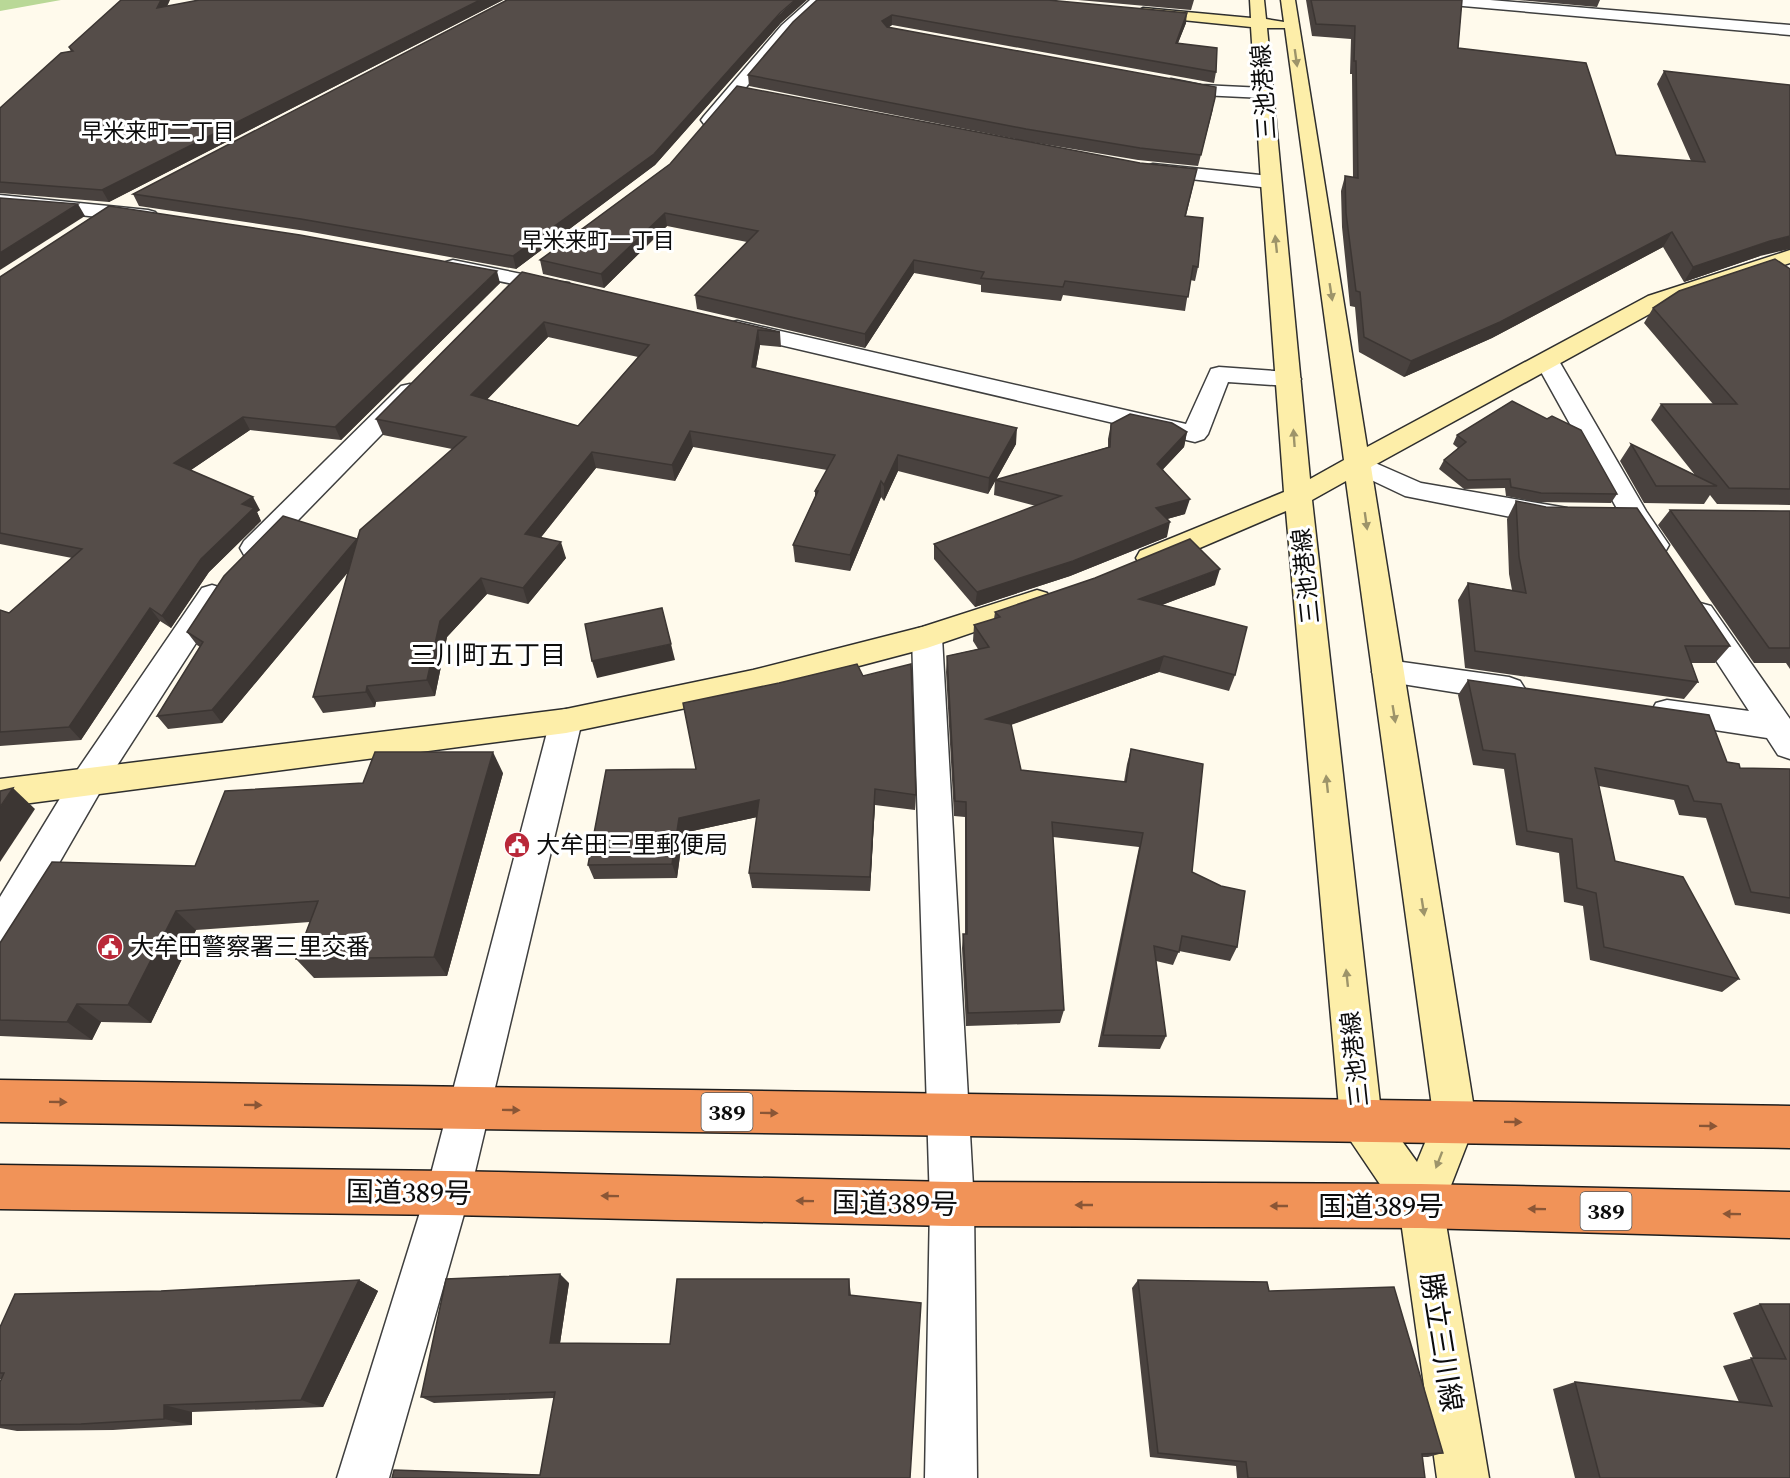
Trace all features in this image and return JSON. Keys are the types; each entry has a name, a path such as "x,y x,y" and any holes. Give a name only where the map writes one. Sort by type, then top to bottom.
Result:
{"highway":[{"name":"389","path":"0,1101 468,1109 1455,1120 1790,1127"},
{"name":"国道389号","path":"0,1186 952,1204 1421,1206 1790,1215"}],"main road":[{"name":"三池港線","path":"1257,0 1270,182 1298,496 1361,1119 1421,1206"},
{"name":"三池港線","path":"1288,0 1455,1120"},
{"name":"三池港線","path":"1129,11 1292,26"},
{"path":"1125,567 1298,496 1656,301 1779,259"},
{"path":"0,793 566,721 753,682 927,637 1059,592"},
{"path":"1421,1206 1455,1120"},
{"name":"勝立三川線","path":"1421,1206 1463,1478"}],"street":[{"path":"696,136 787,28 819,0"},
{"path":"1440,0 1790,30"},
{"path":"1157,81 1201,90 1264,93"},
{"path":"736,91 757,94"},
{"path":"1138,168 1270,182"},
{"path":"84,228 133,200"},
{"path":"0,201 112,210 169,219"},
{"path":"1779,259 1790,280"},
{"path":"431,262 531,271 579,292"},
{"path":"496,304 531,271"},
{"path":"717,324 1195,434 1219,374 1289,378"},
{"path":"1547,361 1634,514 1784,737"},
{"path":"0,931 88,782 221,581 430,371"},
{"path":"1357,463 1414,490 1536,513 1667,515"},
{"path":"927,637 952,1204 951,1478"},
{"path":"1388,672 1541,694"},
{"path":"1636,707 1784,737"},
{"path":"363,1478 448,1193 566,721"}],"green space":[{"path":"0,0 61,0 0,11"}],"building":[{"path":"121,0 161,0 157,8 199,0 480,0 102,190 0,182 0,108 61,53 73,51 69,47"},
{"path":"507,0 795,0 780,13 654,154 513,256 301,219 133,194"},
{"path":"817,0 1048,0 1187,13 1176,43 1217,48 1216,72 892,15 882,21 887,27 1216,87 1201,155 1140,148 1026,129 748,75 793,22"},
{"path":"1311,0 1462,0 1458,48 1586,63 1616,155 1705,162 1664,71 1790,85 1790,236 1693,267 1672,232 1500,322 1411,361 1364,337 1360,292 1356,291 1346,213 1345,176 1358,178 1355,26 1316,24"},
{"path":"737,86 1140,163 1197,169 1185,216 1203,218 1198,267 1193,266 1188,297 1065,281 1063,287 981,278 984,272 914,260 865,334 695,295 758,231 665,213 601,274 540,260 670,164"},
{"path":"0,198 78,204 0,253"},
{"path":"109,206 300,235 497,271 335,427 243,417 174,463 253,497 242,504 254,508 201,559 162,616 150,608 69,727 0,732 0,610 9,613 82,549 0,533 0,277"},
{"path":"1775,259 1790,269 1790,489 1729,488 1661,404 1737,404 1653,308 1679,291"},
{"path":"522,272 780,332 758,330 752,367 1017,428 989,478 898,455 884,485 881,481 850,555 793,545 818,491 815,491 835,455 690,431 672,465 592,452 525,534 561,542 523,588 481,578 440,621 427,680 367,686 366,692 313,697 360,530 466,437 376,419","holes":["544,322 649,345 578,426 471,395"]},
{"path":"1512,401 1547,419 1552,416 1581,430 1617,494 1541,493 1511,487 1510,479 1468,480 1444,460 1466,442 1457,435"},
{"path":"1130,414 1172,423 1187,432 1157,464 1190,499 1156,508 1170,522 1073,561 977,592 934,544 1061,496 995,480 1110,447 1111,424"},
{"path":"1631,444 1717,486 1656,486"},
{"path":"1516,501 1546,507 1637,508 1730,646 1685,646 1698,682 1475,651 1468,583 1526,593 1519,557"},
{"path":"1670,510 1790,511 1790,648 1769,648"},
{"path":"283,516 357,539 212,710 157,716 203,642 187,632 224,576"},
{"path":"1190,539 1220,569 1139,599 1247,627 1235,675 1164,656 986,719 1011,724 1021,770 1126,782 1131,749 1203,764 1192,872 1221,886 1245,891 1237,947 1182,936 1179,952 1154,946 1166,1036 1103,1035 1143,833 1052,822 1064,1010 968,1013 963,934 967,934 966,802 955,801 947,656 989,647 974,625 1000,617 995,612 1095,578"},
{"path":"662,608 671,644 592,661 585,624"},
{"path":"857,664 863,676 911,664 916,795 875,789 870,877 749,873 759,800 679,818 672,864 588,865 606,770 696,769 683,703"},
{"path":"1468,680 1709,715 1727,762 1739,764 1740,768 1790,769 1790,898 1751,892 1721,804 1694,801 1688,786 1595,768 1615,861 1683,877 1739,979 1604,947 1596,893 1577,888 1572,839 1527,831 1515,754 1483,750"},
{"path":"375,752 493,752 434,957 296,959 318,901 176,911 128,1005 77,1004 67,1022 0,1020 0,943 52,862 195,866 225,791 363,783"},
{"path":"13,788 0,807 0,791"},
{"path":"560,1274 550,1343 670,1344 677,1279 849,1279 849,1295 921,1303 910,1478 392,1478 394,1470 540,1475 555,1392 421,1397 446,1279"},
{"path":"359,1280 301,1400 164,1405 164,1419 81,1424 0,1425 0,1382 4,1373 0,1373 0,1327 15,1294 161,1291"},
{"path":"1138,1280 1267,1282 1269,1291 1394,1287 1443,1453 1422,1454 1425,1478 1248,1478 1246,1462 1158,1453"},
{"path":"1760,1304 1790,1304 1790,1478 1600,1478 1575,1382 1772,1406 1751,1358 1786,1359"}],"place":[{"name":"大牟田三里郵便局","path":"517,845"},
{"name":"大牟田警察署三里交番","path":"110,947"}],"district":[{"name":"早米来町二丁目","path":"158,131"},
{"name":"早米来町一丁目","path":"598,240"},
{"name":"三川町五丁目","path":"488,655"}]}
